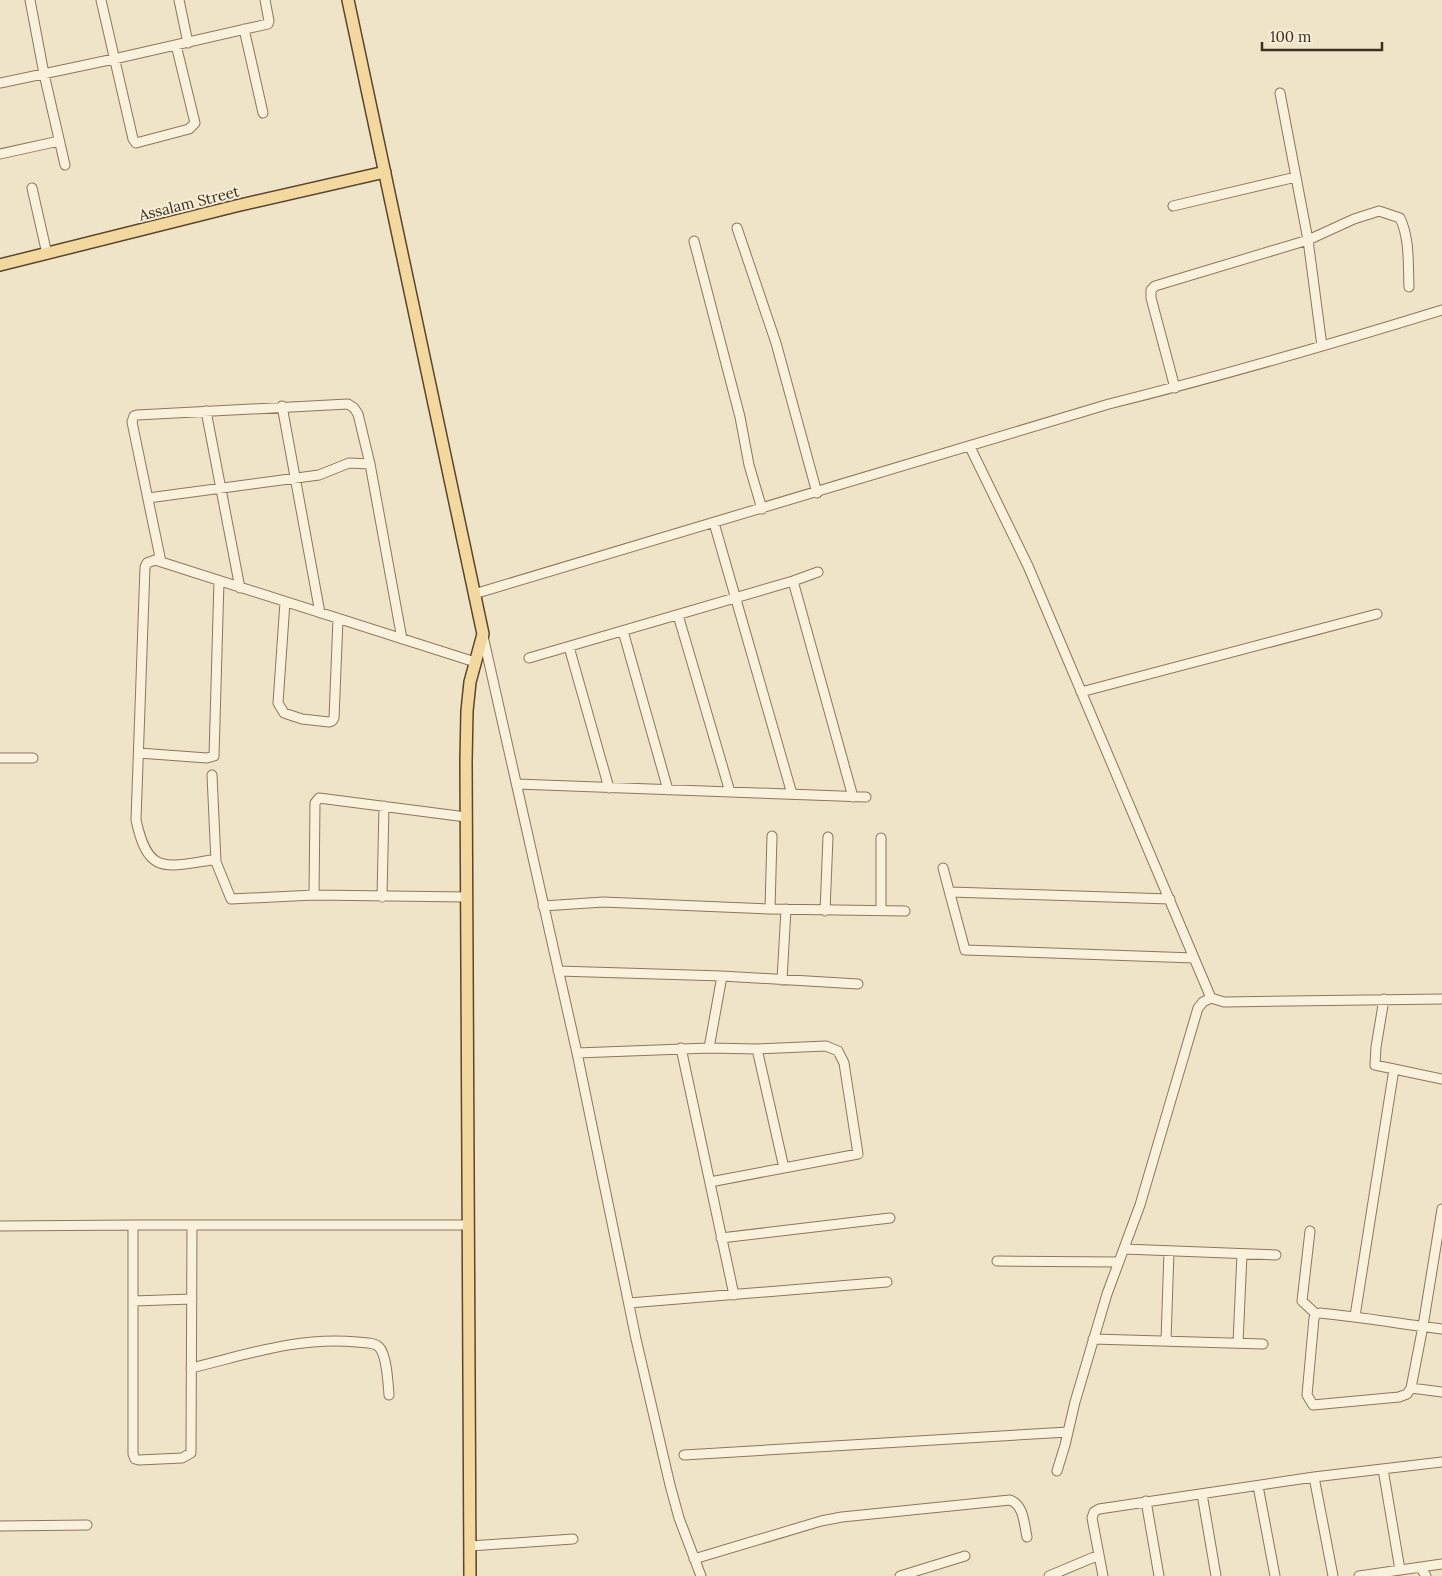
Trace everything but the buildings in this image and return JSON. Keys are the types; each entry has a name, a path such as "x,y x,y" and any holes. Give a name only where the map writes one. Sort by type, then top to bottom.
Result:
{"main road":[{"path":"348,0 483,634 475,662 467,710 466,897 470,1576"},
{"name":"Assalam Street","path":"0,265 236,206 385,172"}],"street":[{"path":"30,0 44,74 65,165"},
{"path":"101,0 133,139 138,144 194,126 195,123 176,45"},
{"path":"179,0 188,42"},
{"path":"0,83 269,23 265,0"},
{"path":"244,29 263,112"},
{"path":"1280,92 1308,240 1322,346"},
{"path":"0,154 59,140"},
{"path":"1172,206 1296,177"},
{"path":"32,188 47,254"},
{"path":"1175,388 1151,298 1151,290 1155,286 1308,240 1354,219 1379,211 1400,218 1404,226 1409,287"},
{"path":"737,228 776,343 817,493"},
{"path":"694,241 740,417 749,465 762,509"},
{"path":"474,594 817,493 1109,404 1175,388 1442,310"},
{"path":"161,562 132,422 133,418 137,415 282,406 344,403 351,405 358,414 370,464 402,639"},
{"path":"282,406 320,613"},
{"path":"206,411 240,588"},
{"path":"970,447 1028,566 1211,998"},
{"path":"148,498 319,475 344,464 370,464"},
{"path":"714,523 792,794"},
{"path":"216,862 212,860 167,864 156,862 151,859 144,848 136,820 145,567 150,561 161,562 475,662"},
{"path":"529,658 818,572"},
{"path":"139,754 208,758 214,756 219,581"},
{"path":"793,581 853,797"},
{"path":"285,602 278,703 284,713 302,719 329,722 334,718 338,618"},
{"path":"1081,692 1377,614"},
{"path":"678,615 730,792"},
{"path":"623,631 668,790"},
{"path":"483,634 577,1052 604,1188 670,1485 679,1518 701,1576"},
{"path":"569,647 609,788"},
{"path":"0,758 33,758"},
{"path":"212,775 216,862 231,899 314,895 466,897"},
{"path":"517,784 866,797"},
{"path":"314,895 314,820 316,800 325,798 466,817"},
{"path":"382,896 384,806"},
{"path":"770,909 772,836"},
{"path":"825,911 828,837"},
{"path":"881,838 881,910"},
{"path":"943,868 951,892 965,950 1194,958"},
{"path":"951,892 1170,899"},
{"path":"543,906 603,902 825,911 905,911"},
{"path":"782,980 786,909"},
{"path":"558,971 722,976 858,984"},
{"path":"708,1048 722,976"},
{"path":"1057,1471 1107,1294 1120,1262 1151,1170 1198,1008 1202,1002 1211,998 1224,1002 1442,999"},
{"path":"1384,1000 1374,1064 1442,1079"},
{"path":"577,1052 826,1046 838,1051 844,1063 858,1154 710,1182"},
{"path":"681,1048 734,1295"},
{"path":"757,1049 784,1168"},
{"path":"1355,1316 1394,1069"},
{"path":"1316,1314 1314,1318 1307,1395 1313,1405 1399,1397 1407,1394 1411,1388 1438,1261 1442,1209"},
{"path":"721,1238 890,1218"},
{"path":"133,1225 133,1454 139,1460 182,1458 191,1453 192,1226"},
{"path":"0,1226 468,1225"},
{"path":"1310,1231 1302,1301 1316,1314"},
{"path":"1124,1249 1276,1256"},
{"path":"1166,1341 1169,1251"},
{"path":"1238,1343 1242,1254"},
{"path":"997,1261 1120,1262"},
{"path":"629,1303 887,1282"},
{"path":"133,1301 192,1299"},
{"path":"1316,1314 1355,1316 1442,1329"},
{"path":"1094,1339 1262,1344"},
{"path":"190,1368 268,1348 310,1341 343,1341 375,1344 382,1352 389,1395"},
{"path":"1411,1388 1442,1392"},
{"path":"684,1455 1068,1432"},
{"path":"1103,1576 1092,1518 1094,1512 1099,1509 1314,1477 1442,1462"},
{"path":"1383,1469 1400,1570"},
{"path":"1314,1477 1334,1576"},
{"path":"1258,1486 1275,1576"},
{"path":"1202,1494 1216,1576"},
{"path":"694,1559 842,1517 1010,1500 1017,1503 1020,1507 1027,1537"},
{"path":"1146,1502 1159,1576"},
{"path":"0,1526 87,1525"},
{"path":"470,1546 572,1539"},
{"path":"1050,1576 1099,1555"},
{"path":"900,1576 965,1556"},
{"path":"1359,1576 1442,1564"},
{"path":"1420,1567 1426,1576"}]}
